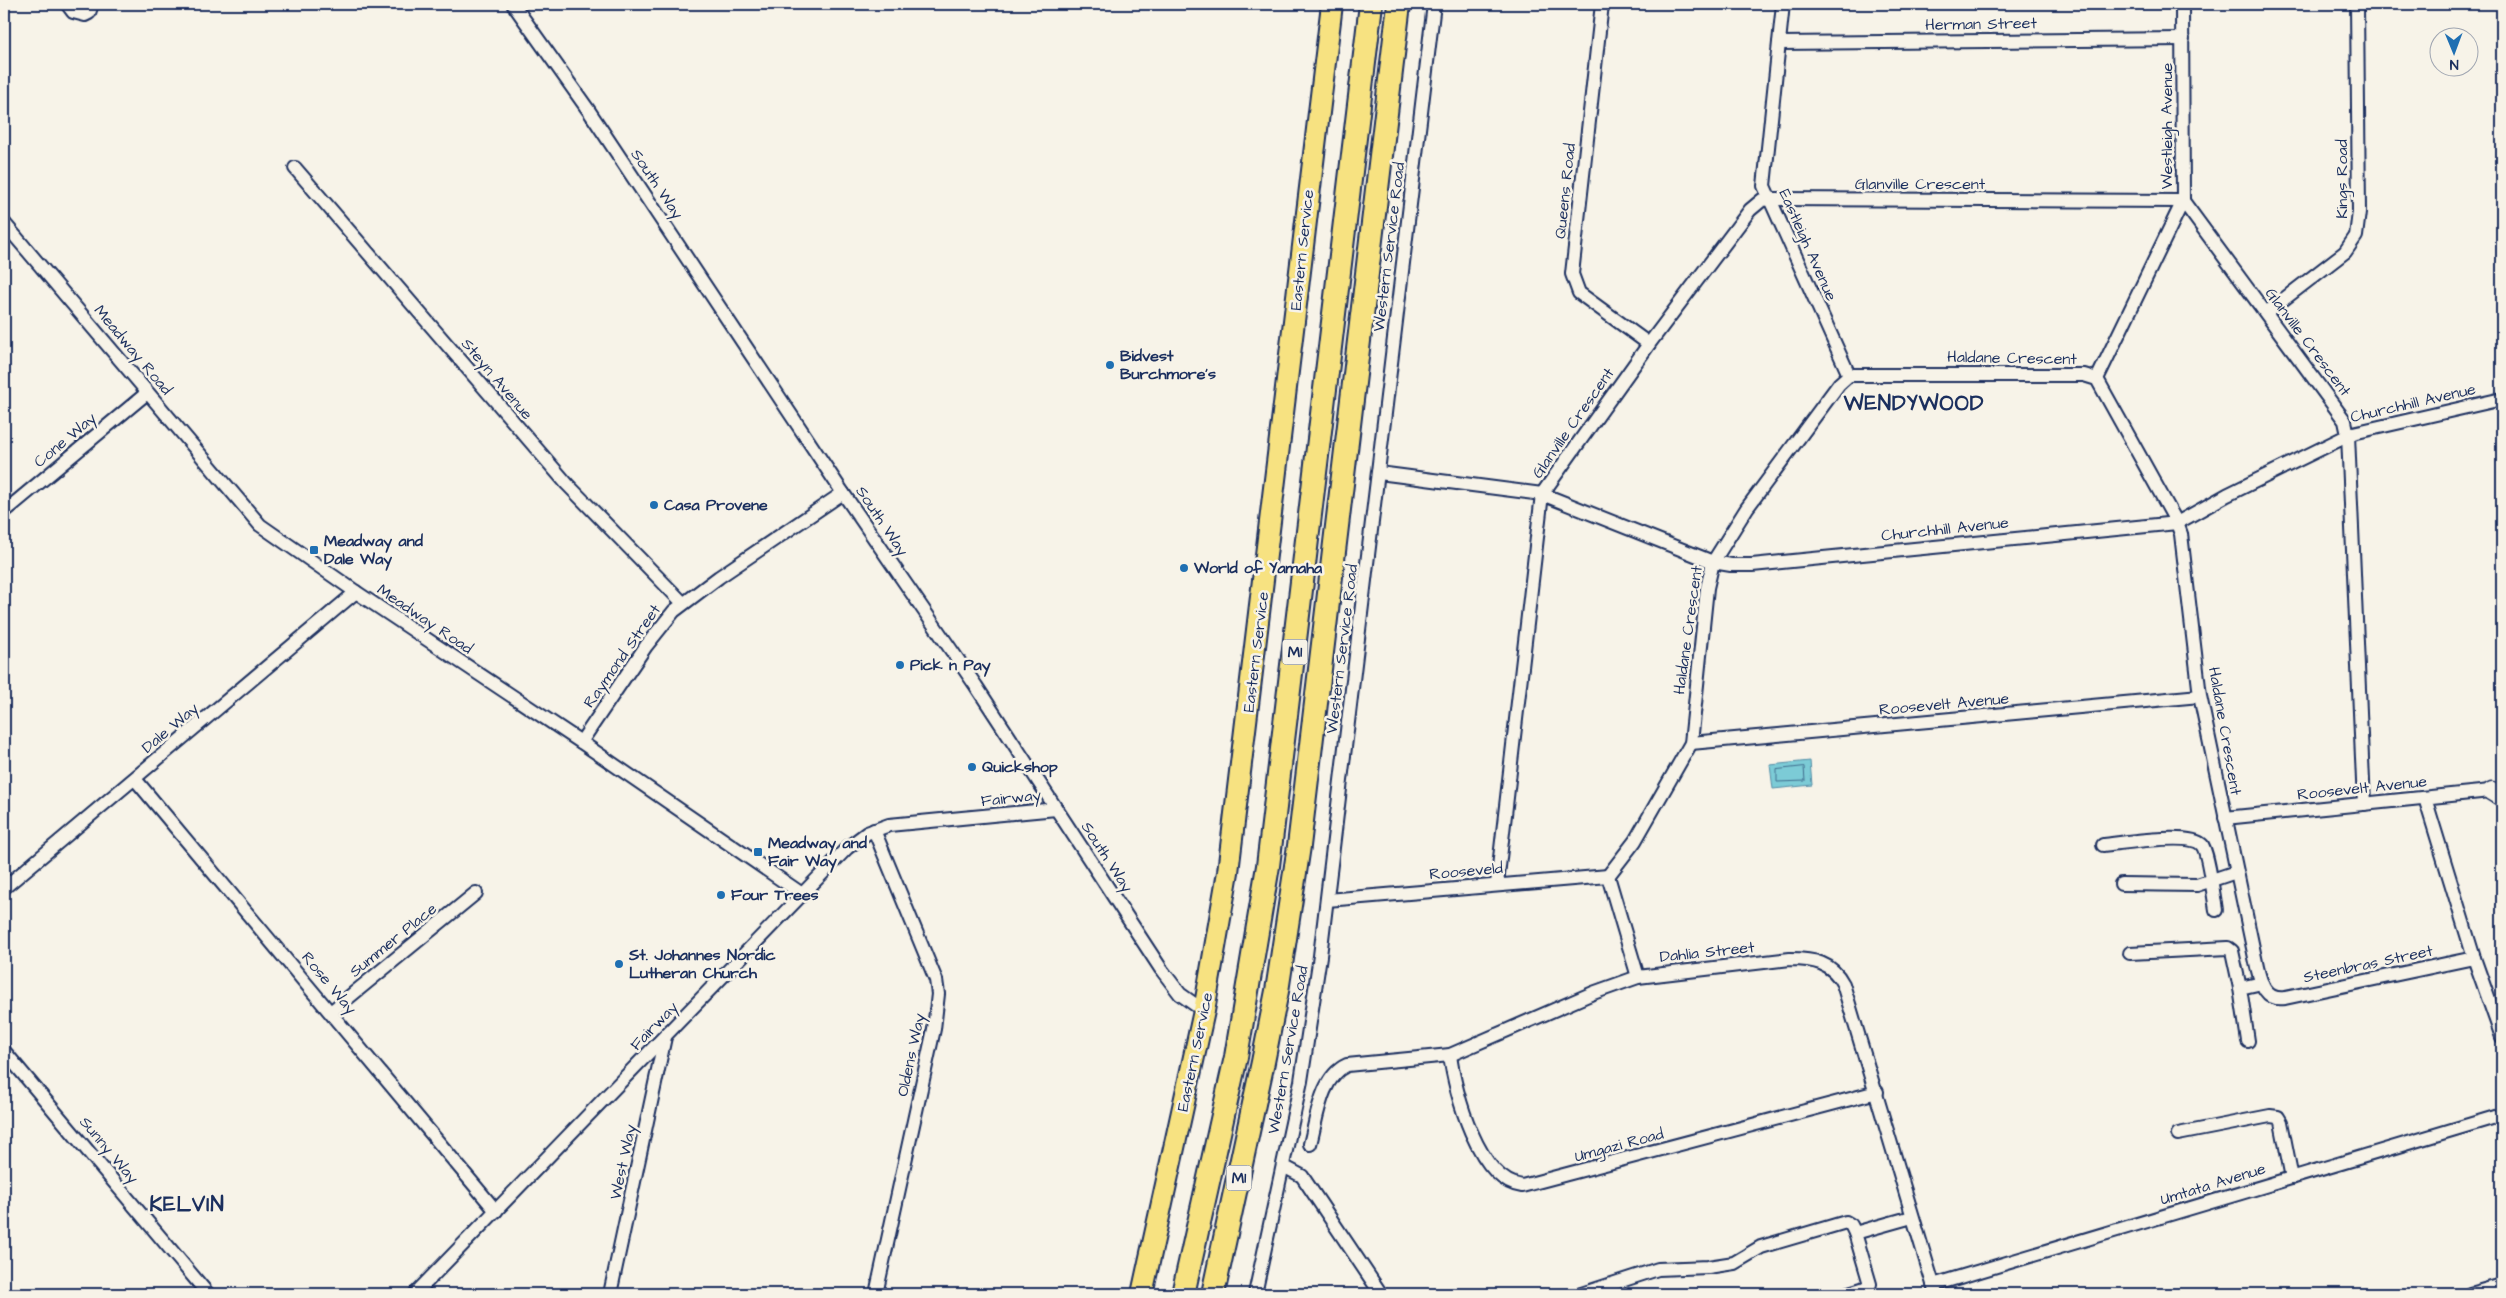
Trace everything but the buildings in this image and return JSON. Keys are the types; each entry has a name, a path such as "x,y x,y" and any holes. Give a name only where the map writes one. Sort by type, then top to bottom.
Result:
{"highway":[{"name":"M1","path":"1183,1294 1236,1057 1268,866 1371,4"},
{"name":"M1","path":"1213,1294 1265,1054 1299,846 1399,4"}],"main road":[{"name":"Eastern Service","path":"1142,1294 1204,1011 1228,872 1332,4"}],"street":[{"path":"67,4 73,12 85,15 89,13 92,4"},
{"name":"South Way","path":"513,4 541,41 844,493 976,686 1172,985 1185,998 1204,1011"},
{"name":"South Way","path":"523,4 534,21 541,41"},
{"name":"Western Service Road","path":"1255,1294 1308,1039 1328,900 1434,4"},
{"name":"Queens Road","path":"1602,4 1572,274 1579,293 1649,344"},
{"name":"Eastleigh Avenue","path":"1783,4 1764,186 1849,375"},
{"name":"Westleigh Avenue","path":"2097,378 2183,201 2182,4"},
{"name":"Kings Road","path":"2266,313 2345,252 2356,236 2360,212 2357,4"},
{"name":"Herman Street","path":"1780,43 2183,39"},
{"name":"Steyn Avenue","path":"294,168 567,484 683,603"},
{"name":"Glanville Crescent","path":"1497,884 1542,494 1649,344 1750,210 1762,200 1770,199 2183,201 2343,417 2348,435 2364,804"},
{"name":"Meadway Road","path":"4,223 253,519 356,592 581,742 802,894"},
{"name":"Haldane Crescent","path":"1608,876 1635,841 1691,742 1707,588 1713,562 1770,476 1834,390 1849,375 2084,375 2097,378 2178,523 2185,556 2200,696 2236,872 2262,983 2269,995"},
{"name":"Cone Way","path":"4,512 147,393"},
{"name":"Churchhill Avenue","path":"1379,473 1542,494 1713,562 1731,565 1752,565 2178,523 2227,495 2348,435 2502,399"},
{"name":"Raymond Street","path":"581,742 664,622 683,603 844,493"},
{"name":"Dale Way","path":"4,888 356,592"},
{"name":"Roosevelt Avenue","path":"1691,742 2200,696"},
{"name":"Rose Way","path":"135,779 332,1012 496,1211"},
{"name":"Roosevelt Avenue","path":"2225,818 2499,790"},
{"path":"2425,798 2474,958 2502,1037"},
{"name":"Fairway","path":"415,1294 847,848 874,830 899,823 1056,809"},
{"name":"Oldens Way","path":"874,830 932,969 938,994 934,1029 876,1294"},
{"path":"2103,844 2190,839 2202,845 2205,850 2216,910"},
{"path":"2121,884 2197,885 2236,872"},
{"path":"1608,876 1638,977"},
{"name":"Rooseveld","path":"1328,900 1497,884 1608,876"},
{"name":"Summer Place","path":"332,1012 476,893"},
{"path":"2130,953 2228,948 2232,951 2240,988 2248,1041"},
{"name":"Steenbras Street","path":"2269,995 2285,998 2474,958"},
{"name":"Dahlia Street","path":"1310,1144 1328,1083 1336,1071 1341,1068 1356,1064 1450,1056 1593,993 1638,977 1790,959 1813,960 1824,963 1833,969 1843,984 1877,1092 1934,1289"},
{"path":"2240,988 2262,983"},
{"name":"West Way","path":"610,1294 665,1037"},
{"name":"Sunny Way","path":"4,1051 208,1294"},
{"name":"Umgazi Road","path":"1450,1056 1460,1109 1475,1138 1499,1176 1513,1185 1522,1186 1877,1092"},
{"name":"Umtata Avenue","path":"1934,1289 2502,1115"},
{"path":"2178,1134 2270,1116 2278,1117 2281,1122 2292,1178"},
{"path":"1283,1166 1302,1176 1381,1294"},
{"path":"1855,1233 1912,1217"},
{"path":"1581,1294 1658,1269 1708,1267 1734,1263 1762,1247 1838,1223 1848,1223 1855,1233 1870,1284 1866,1288 1846,1294"},
{"path":"2470,1294 2502,1285"}],"water":[{"path":"1810,761 1812,785 1773,789 1770,765"}],"place":[{"name":"Bidvest Burchmore's","path":"1110,365"},
{"name":"Casa Provene","path":"654,505"},
{"name":"Meadway and Dale Way","path":"314,550"},
{"name":"World of Yamaha","path":"1184,568"},
{"name":"Pick n Pay","path":"900,665"},
{"name":"Quickshop","path":"972,767"},
{"name":"Meadway and Fair Way","path":"758,852"},
{"name":"Four Trees","path":"721,895"},
{"name":"St. Johannes Nordic Lutheran Church","path":"619,964"}],"district":[{"name":"WENDYWOOD","path":"1914,403"},
{"name":"KELVIN","path":"187,1204"}]}
